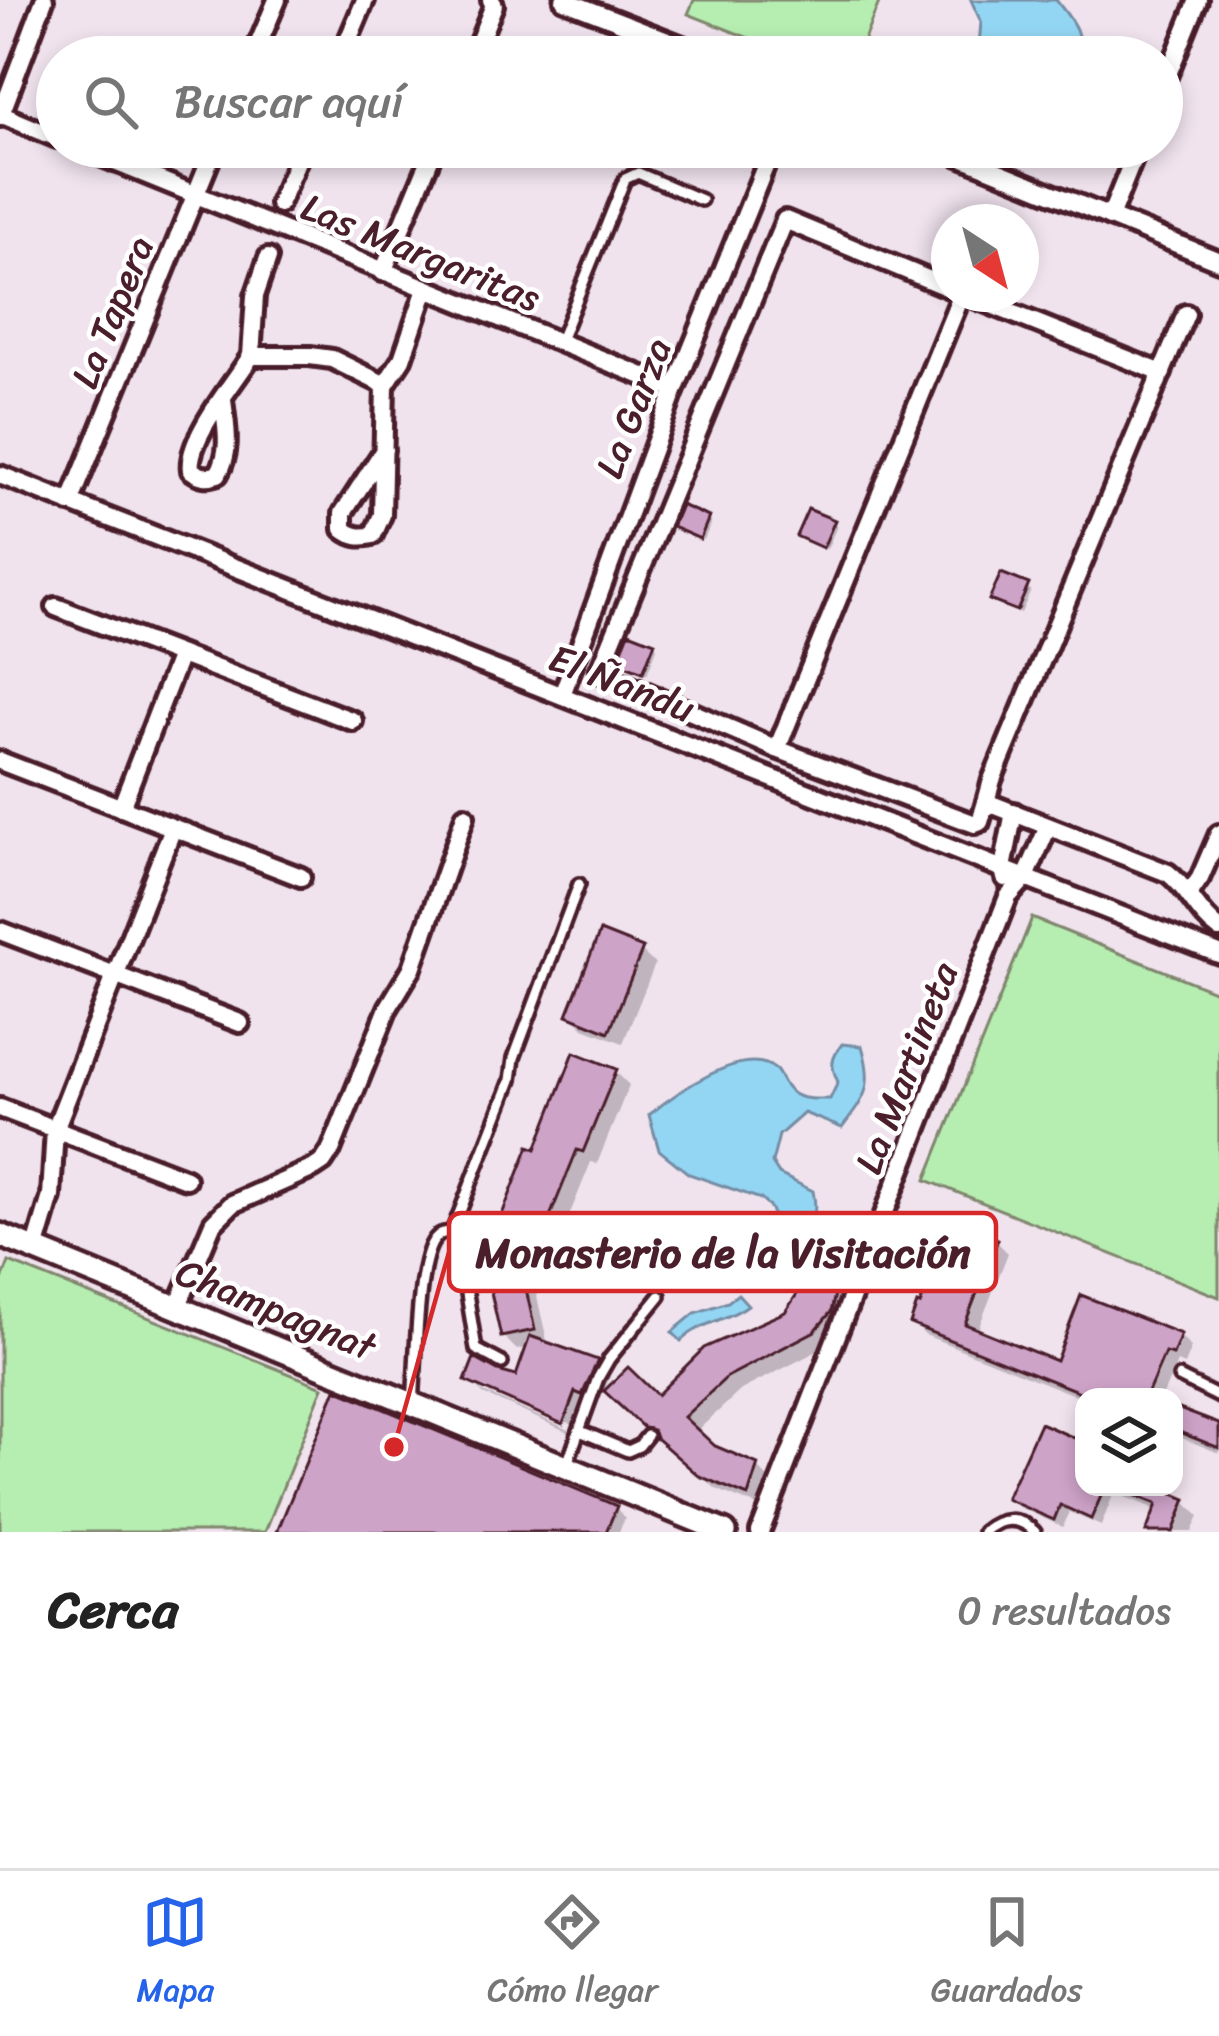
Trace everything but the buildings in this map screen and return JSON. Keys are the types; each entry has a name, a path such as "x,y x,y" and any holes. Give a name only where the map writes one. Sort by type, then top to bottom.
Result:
{"street":[{"path":"36,130 0,115 44,0"},
{"path":"262,36 277,0"},
{"path":"350,36 365,0"},
{"path":"481,36 494,5 491,0"},
{"path":"564,0 657,36"},
{"path":"1183,37 1198,0"},
{"name":"Las Margaritas","path":"128,168 675,389"},
{"name":"La Tapera","path":"70,502 206,168"},
{"path":"279,204 294,168"},
{"path":"383,272 426,168"},
{"name":"La Garza","path":"562,695 675,389 764,168"},
{"path":"990,168 1219,261"},
{"path":"1110,217 1130,168"},
{"path":"931,281 784,220 599,672 777,749 975,824 980,822 992,780 1186,314"},
{"path":"223,400 251,356 255,296 268,258"},
{"path":"384,450 343,513 343,529 350,535 373,535 380,523 384,450 385,386 402,359 426,289"},
{"path":"777,749 956,312"},
{"path":"1008,312 1162,373"},
{"path":"251,356 332,359 385,386"},
{"name":"El Ñandu","path":"0,475 1219,954"},
{"path":"56,607 352,721"},
{"path":"121,808 180,655"},
{"path":"0,761 301,877"},
{"path":"986,802 1168,873 1219,929"},
{"path":"1008,897 1003,868 1014,812"},
{"path":"177,1308 221,1212 314,1168 331,1150 388,1009 412,968 466,816"},
{"path":"1008,897 1026,878 1048,827"},
{"path":"35,1250 51,1196 55,1130 173,828"},
{"path":"1189,894 1219,833"},
{"name":"La Martineta","path":"760,1532 1008,897"},
{"path":"0,931 240,1023"},
{"path":"0,1108 186,1179"},
{"name":"Champagnat","path":"0,1235 725,1532"}],"lane":[{"path":"560,343 625,179 638,173 701,200"},
{"path":"452,1232 579,884"},
{"path":"452,1232 462,1252 476,1349 502,1363"},
{"path":"413,1404 424,1266 432,1241 452,1232"},
{"path":"566,1467 598,1378 660,1296"},
{"path":"1179,1377 1219,1397"},
{"path":"580,1431 628,1450 647,1436"},
{"path":"983,1532 1000,1520 1011,1519 1035,1532"}],"green space":[{"path":"694,0 880,0 865,36 744,36 688,14"},
{"path":"1032,918 1219,993 1219,1297 926,1180"},
{"path":"9,1262 323,1387 265,1532 0,1532 0,1285"}],"water":[{"path":"971,0 1056,0 1078,36 980,36 981,22"},
{"path":"842,1044 862,1046 866,1060 866,1090 857,1108 842,1128 804,1113 779,1135 772,1163 779,1174 813,1191 813,1219 799,1244 777,1228 771,1209 761,1199 689,1174 659,1150 649,1115 710,1074 729,1067 763,1063 776,1070 795,1095 830,1099 838,1082 833,1062"},
{"path":"738,1294 748,1305 681,1341 672,1332 695,1313"}],"place":[{"name":"Monasterio de la Visitación","path":"394,1447"}]}
